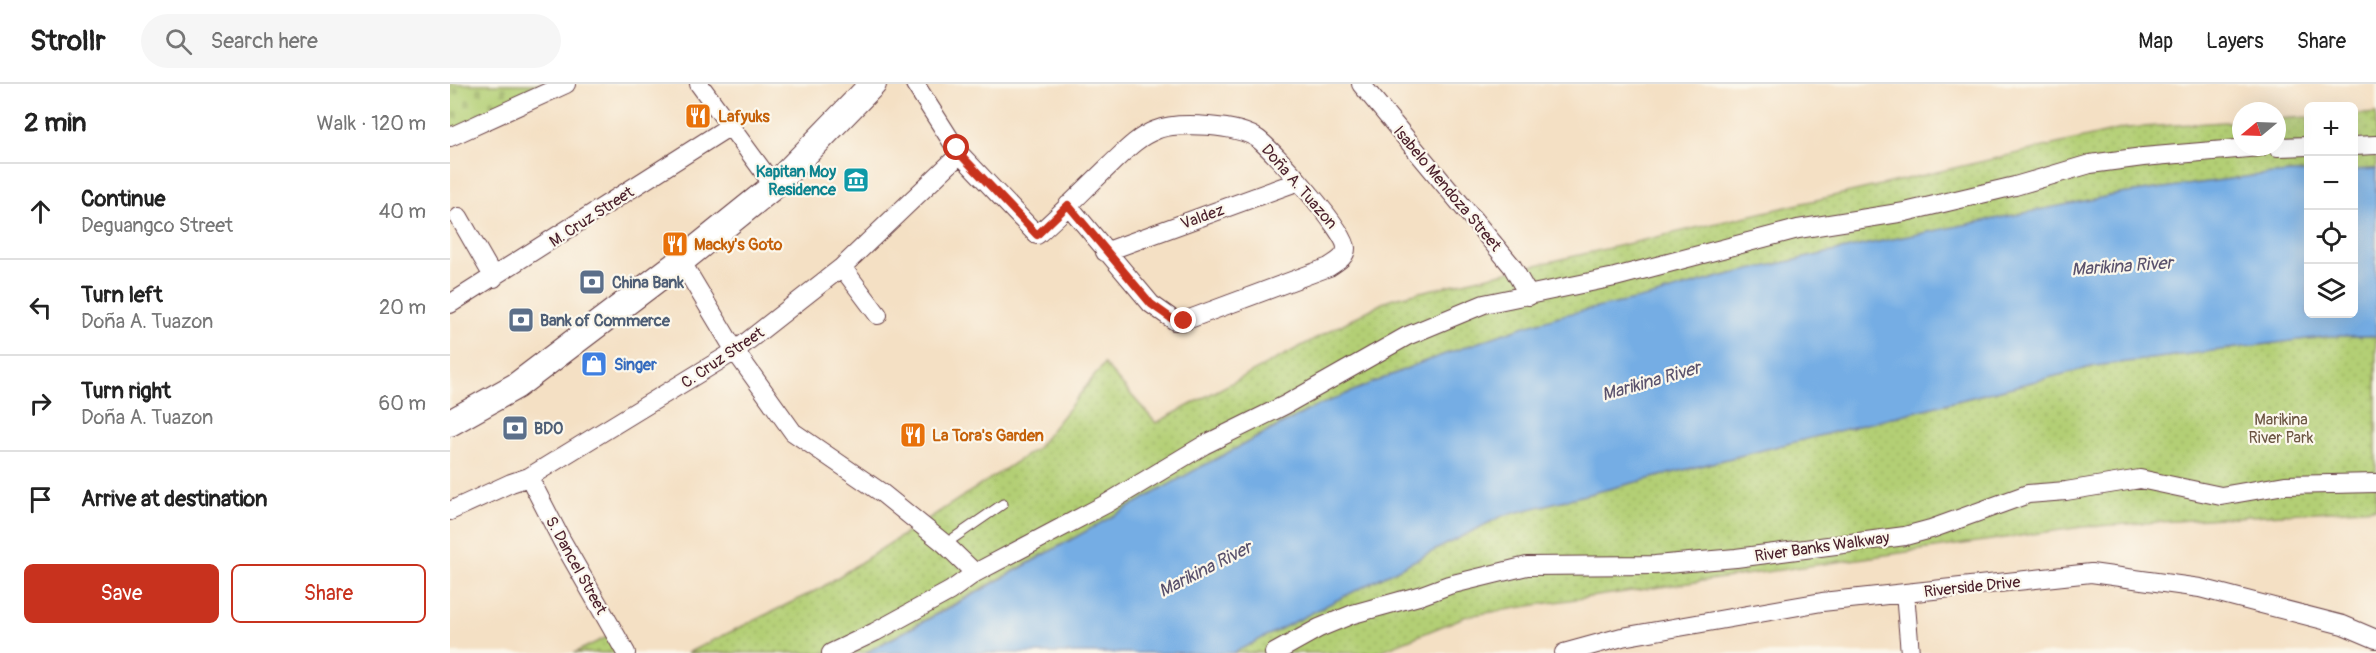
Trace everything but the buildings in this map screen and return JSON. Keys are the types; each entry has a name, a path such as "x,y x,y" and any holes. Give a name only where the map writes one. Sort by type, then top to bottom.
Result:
{"street":[{"path":"450,137 566,84"},
{"path":"699,84 774,186"},
{"path":"450,423 516,386 681,261 774,186 873,84"},
{"path":"915,84 959,153"},
{"name":"Isabelo Mendoza Street","path":"1362,84 1512,266 1529,296"},
{"name":"M. Cruz Street","path":"450,304 730,126"},
{"name":"Doña A. Tuazon","path":"959,153 1037,235 1068,205 1138,139 1156,129 1177,126 1240,130 1258,138 1299,181 1335,225 1346,244 1344,256 1329,267 1184,321 1175,321 1151,304 1105,252 1068,205"},
{"path":"2358,146 2376,145"},
{"path":"2286,147 2304,146"},
{"path":"831,653 875,632 975,573 1106,504 1204,445 1285,405 1407,336 1484,304 1615,277 1798,229 1905,212 2016,186 2090,164 2232,149"},
{"name":"C. Cruz Street","path":"450,511 510,483 529,477 735,351 842,267 959,153"},
{"name":"Valdez","path":"1105,252 1299,181"},
{"path":"459,217 494,278"},
{"path":"681,261 735,351 793,432 882,493 945,544 975,573"},
{"path":"842,267 878,315"},
{"name":"S. Dancel Street","path":"529,477 562,542 626,653"},
{"name":"River Banks Walkway","path":"1274,653 1320,628 1353,614 1449,585 1527,566 1667,564 1736,558 1905,536 2028,494 2066,491 2140,479 2221,496 2285,485 2376,483"},
{"name":"Riverside Drive","path":"1564,653 1623,637 1799,606 2091,573 2200,588 2343,625 2376,639"},
{"path":"1905,593 1910,653"}],"lane":[{"path":"945,544 1003,504"}],"green space":[{"path":"450,84 558,84 450,133"},
{"path":"2376,113 2376,169 2358,170 2358,115"},
{"path":"2304,117 2304,172 2260,175 2120,194 1868,244 1723,276 1653,296 1522,327 1420,363 1313,408 865,653 687,653 821,588 1036,449 1104,364 1156,423 1390,299 2126,128 2232,122 2232,156 2286,156 2286,118"},
{"name":"Marikina River Park","path":"2330,336 2376,336 2376,508 2082,527 1467,616 1376,653 1233,653 1502,516 2095,366"},
{"path":"613,634 622,653 574,653"}],"water":[{"name":"Marikina River","path":"2376,169 2376,336 2330,336 2095,366 1502,516 1233,653 865,653 1197,469 1313,408 1420,363 1522,327 1563,315 1653,296 1723,276 1868,244 2120,194 2260,175 2304,172 2304,318 2358,318 2358,170"}],"place":[{"name":"Lafyuks","path":"698,116"},
{"name":"Kapitan Moy Residence","path":"856,180"},
{"name":"Macky's Goto","path":"675,244"},
{"name":"China Bank","path":"592,282"},
{"name":"Bank of Commerce","path":"521,320"},
{"name":"Singer","path":"594,364"},
{"name":"BDO","path":"515,428"},
{"name":"La Tora's Garden","path":"913,435"}],"route":[{"path":"957,148 959,153 1037,235 1068,205 1105,252 1151,304 1175,321 1184,321"}]}
